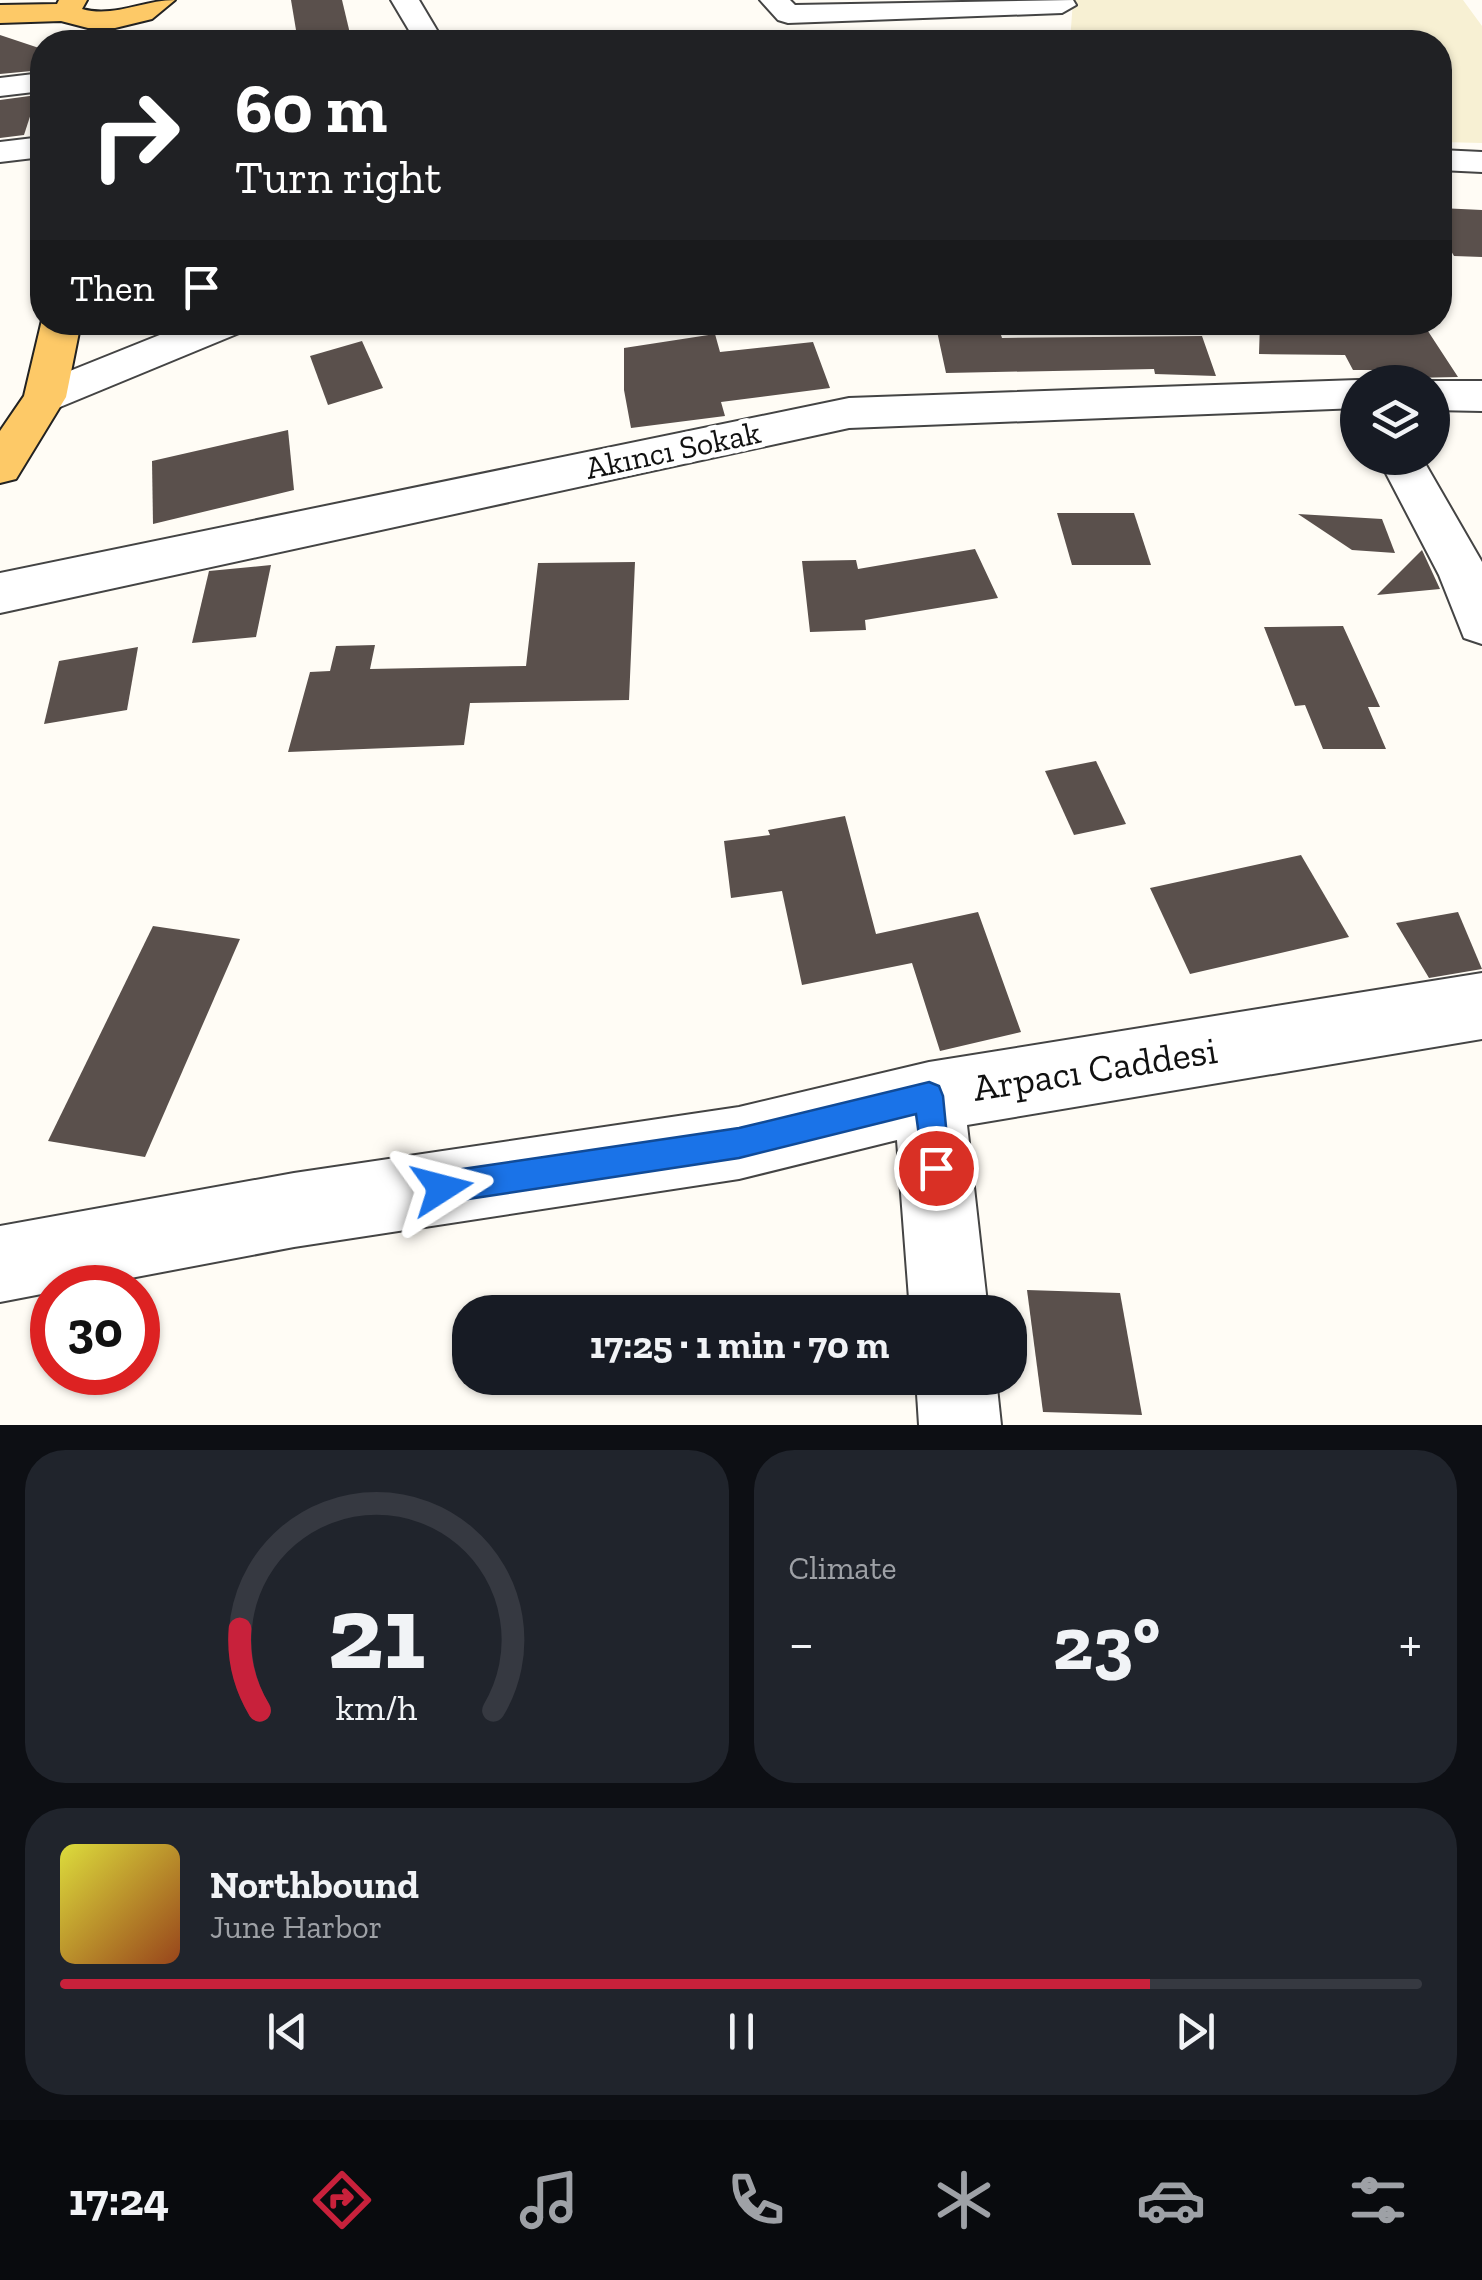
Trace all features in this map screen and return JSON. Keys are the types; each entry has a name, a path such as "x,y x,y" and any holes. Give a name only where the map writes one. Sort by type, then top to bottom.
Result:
{"main road":[{"path":"0,2 27,0"},
{"path":"0,14 122,18 155,5 195,1"},
{"path":"141,30 155,5"},
{"path":"6,448 45,396 59,335"}],"street":[{"path":"405,0 423,30"},
{"path":"781,7 1061,3 1058,30"},
{"path":"0,87 30,83"},
{"path":"0,152 30,148"},
{"path":"1452,161 1482,162"},
{"path":"45,396 198,335"},
{"name":"Akıncı Sokak","path":"0,593 849,412 1340,395"},
{"path":"1450,395 1482,396"},
{"path":"1409,475 1464,575 1482,623"},
{"name":"Arpacı Caddesi","path":"0,1264 294,1210 739,1143 929,1096 1482,1006"},
{"path":"929,1096 948,1295"},
{"path":"957,1395 960,1425"}],"shaded area":[{"path":"1073,0 1463,0 1482,26 1482,143 1452,142 1452,30 1071,30"}],"building":[{"path":"291,0 342,0 349,30 296,30"},
{"path":"0,35 30,45 30,71 0,74"},
{"path":"30,96 30,117 24,135 0,138 0,100"},
{"path":"1452,209 1482,210 1482,257 1454,256"},
{"path":"708,335 715,335 720,352 813,342 830,388 721,402 725,416 631,428 624,390 624,348"},
{"path":"938,335 1202,336 1216,376 1155,374 1154,369 946,373"},
{"path":"1260,335 1431,335 1458,377 1450,377 1450,365 1350,365 1345,355 1259,354"},
{"path":"362,341 383,388 328,405 310,356"},
{"path":"288,430 294,490 153,524 152,461"},
{"path":"1057,513 1134,513 1151,565 1072,565"},
{"path":"1298,514 1382,519 1395,553 1352,550"},
{"path":"975,549 998,598 865,620 866,630 810,632 802,561 856,560 858,569"},
{"path":"1422,550 1440,589 1377,595"},
{"path":"635,562 629,700 470,703 464,745 288,752 310,672 330,671 336,646 375,645 370,669 526,666 538,563"},
{"path":"271,565 256,637 192,643 209,571"},
{"path":"1343,626 1380,707 1368,707 1386,749 1323,749 1305,705 1295,706 1264,627"},
{"path":"138,647 127,710 44,724 59,661"},
{"path":"1096,761 1126,824 1074,835 1045,771"},
{"path":"845,816 876,934 978,912 1021,1032 940,1051 912,963 802,985 782,891 731,898 724,841 770,835 768,830"},
{"path":"1301,855 1349,937 1190,974 1150,888"},
{"path":"1458,912 1482,969 1429,978 1396,923"},
{"path":"153,926 240,939 145,1157 48,1141"},
{"path":"1027,1290 1120,1293 1142,1415 1043,1412"}],"route":[{"path":"442,1188 739,1143 929,1096 936,1168"}]}
